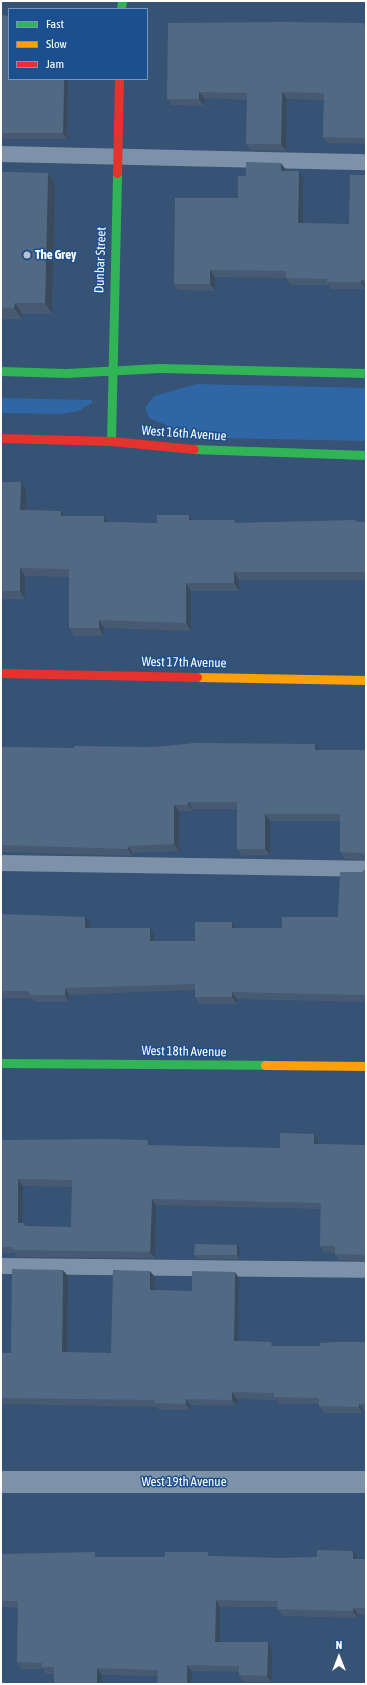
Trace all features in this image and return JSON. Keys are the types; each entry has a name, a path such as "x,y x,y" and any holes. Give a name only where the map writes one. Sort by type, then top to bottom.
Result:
{"main road":[{"name":"Dunbar Street","path":"111,441 119,80"},
{"path":"1,371 66,373 160,368 366,373"},
{"name":"West 16th Avenue","path":"1,438 111,441 184,449 366,455"},
{"name":"West 17th Avenue","path":"1,673 366,680"},
{"name":"West 18th Avenue","path":"1,1063 366,1066"}],"street":[{"name":"West 19th Avenue","path":"1,1482 366,1482"}],"lane":[{"path":"1,154 366,162"},
{"path":"1,863 366,869"},
{"path":"1,1266 366,1270"}],"shaded area":[{"path":"197,384 366,388 366,441 215,438 187,434 149,418 145,408 154,396"},
{"path":"1,398 92,400 92,403 78,411 61,414 1,413"}],"building":[{"path":"1,15 8,16 8,80 64,80 63,133 1,133"},
{"path":"168,23 364,23 364,26 366,26 365,138 323,137 324,93 282,92 281,144 246,144 247,93 199,92 199,99 167,99"},
{"path":"246,162 281,163 281,171 299,171 298,223 349,224 350,175 366,175 366,280 361,280 361,282 327,282 327,279 286,278 286,271 210,270 210,284 174,284 175,198 238,198 238,176 246,176"},
{"name":"The Grey","path":"1,172 48,173 45,303 15,303 14,308 1,308"},
{"path":"1,482 21,482 20,510 61,511 61,516 104,516 104,522 157,523 157,515 189,515 189,520 234,520 234,523 356,520 356,522 366,522 366,590 365,572 234,572 234,583 186,583 186,623 99,620 99,628 69,628 69,569 20,568 20,591 1,591"},
{"path":"195,743 315,744 315,750 366,750 366,855 362,853 340,852 340,814 265,814 265,849 237,849 237,802 188,802 188,805 174,805 174,844 128,846 128,849 1,845 1,747 155,747"},
{"path":"366,869 366,995 232,992 232,997 195,997 195,984 65,988 65,995 30,995 30,991 1,991 1,914 85,917 85,928 150,928 150,941 195,941 195,922 232,922 232,928 282,928 282,917 338,917 340,872 362,872"},
{"path":"280,1133 314,1134 314,1144 366,1145 366,1255 335,1254 335,1246 320,1246 321,1203 152,1199 150,1252 13,1250 13,1247 1,1247 1,1140 148,1140 148,1145 280,1148","holes":["18,1179 72,1180 71,1227 24,1226 24,1223 18,1223"]},
{"path":"195,1244 237,1245 237,1255 194,1255"},
{"path":"12,1269 63,1270 62,1352 111,1353 113,1270 150,1271 150,1290 192,1291 192,1271 235,1272 234,1341 271,1342 271,1346 320,1346 320,1343 366,1342 366,1404 359,1404 359,1407 319,1406 319,1398 274,1397 274,1393 232,1392 232,1400 186,1399 186,1404 155,1403 155,1400 1,1398 1,1353 11,1353"},
{"path":"317,1550 353,1551 353,1559 366,1559 366,1608 353,1608 353,1611 277,1609 278,1601 216,1600 215,1642 268,1642 267,1676 239,1675 239,1666 187,1665 187,1684 157,1684 158,1670 97,1668 97,1684 54,1684 54,1667 42,1667 42,1663 17,1662 18,1601 1,1601 1,1554 95,1552 95,1557 165,1557 165,1552 208,1552 208,1556 278,1558 317,1557"}],"traffic: fast":[{"path":"121,8 122,1"},
{"path":"111,441 117,173"},
{"path":"1,371 66,373 160,368 366,373"},
{"path":"194,449 366,455"},
{"path":"1,1063 265,1065"}],"traffic: slow":[{"path":"197,677 366,680"},
{"path":"265,1065 366,1066"}],"traffic: jam":[{"path":"117,173 119,80"},
{"path":"1,438 111,441 194,449"},
{"path":"1,673 197,677"}],"place":[{"name":"The Grey","path":"27,255"}]}
